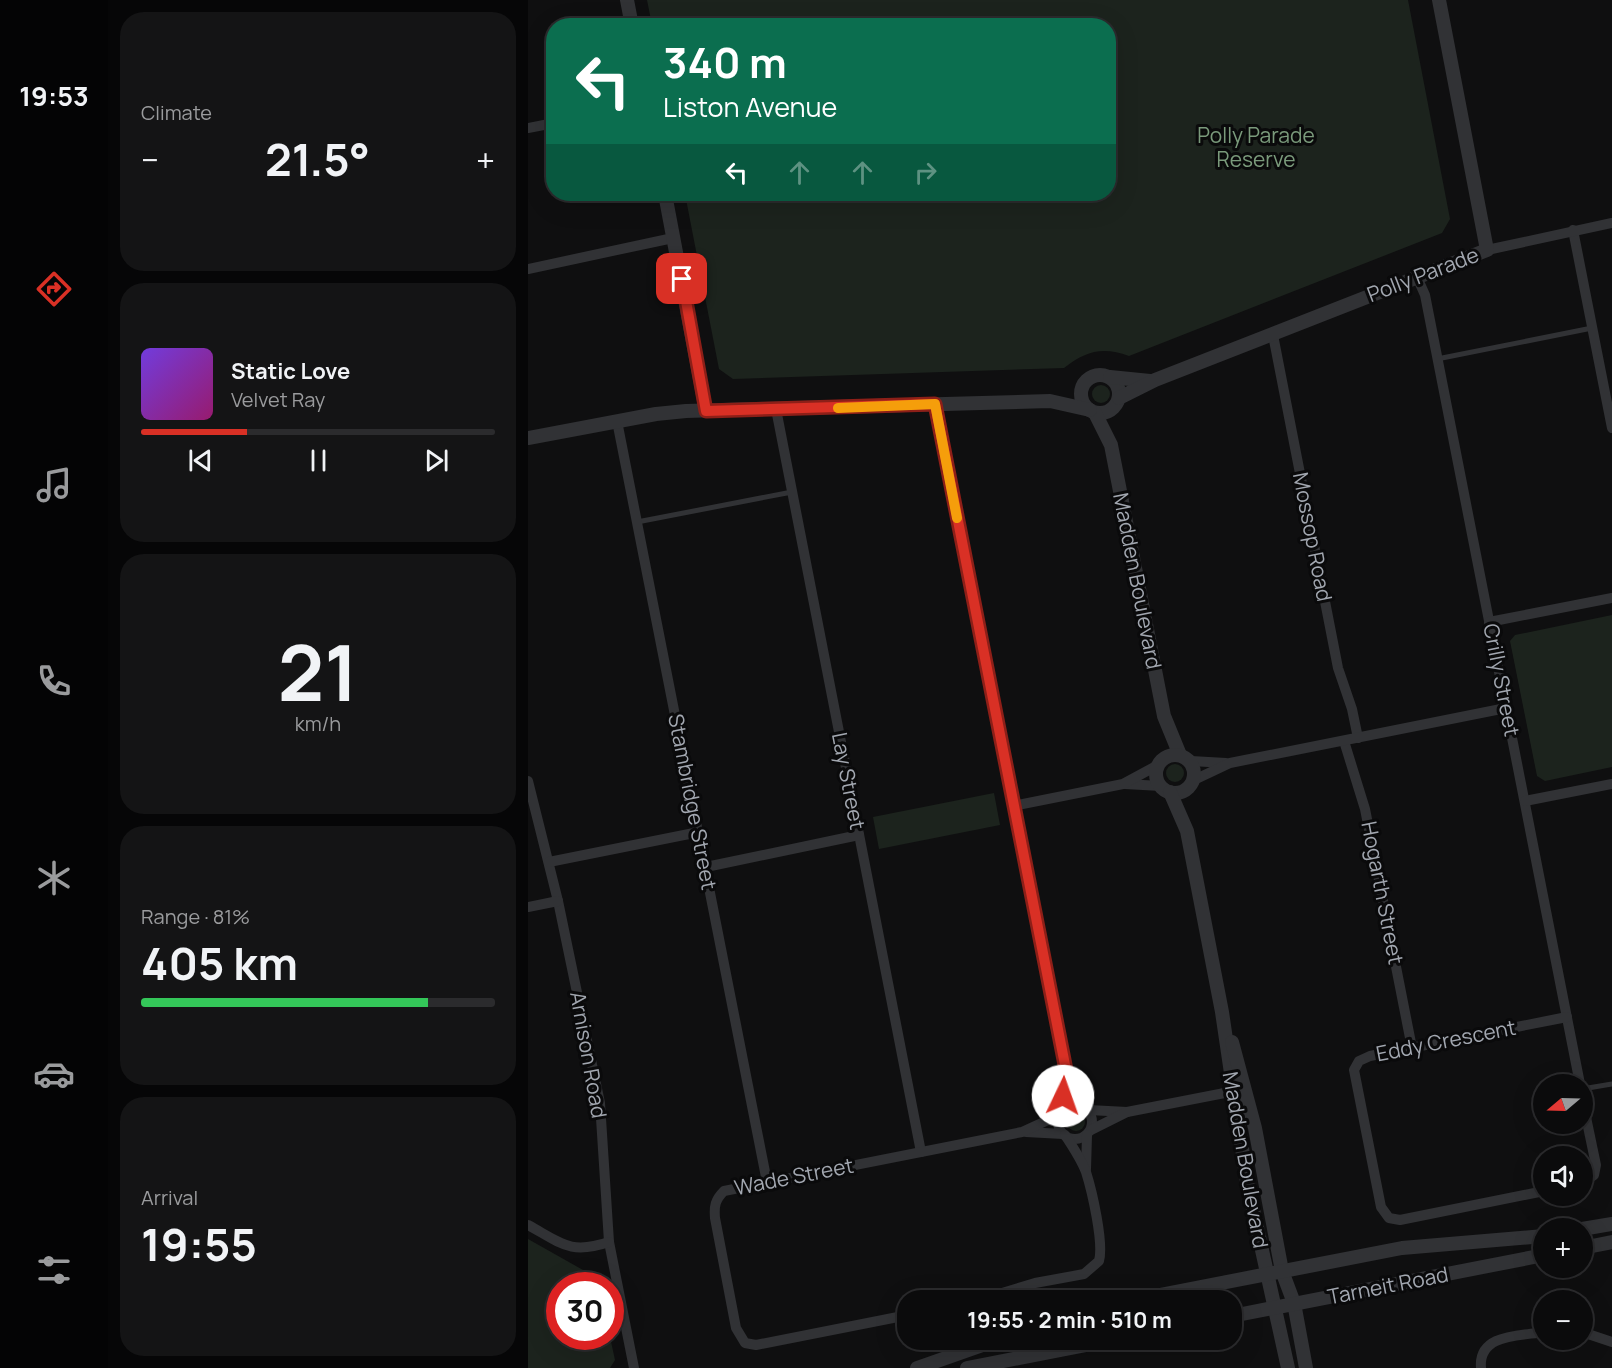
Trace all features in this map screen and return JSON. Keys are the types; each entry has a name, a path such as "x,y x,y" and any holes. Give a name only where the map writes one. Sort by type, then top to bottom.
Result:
{"street":[{"path":"627,0 630,18"},
{"name":"Polly Parade","path":"1116,404 1155,380 1487,250 1439,0"},
{"path":"528,128 546,125"},
{"path":"666,201 706,411"},
{"path":"1487,250 1612,223"},
{"path":"1573,230 1612,428"},
{"path":"528,268 674,238"},
{"name":"Crilly Street","path":"1417,277 1425,295 1578,1074"},
{"name":"Mossop Road","path":"1273,335 1338,668 1352,709 1358,738"},
{"path":"528,438 590,429 617,421 673,412 1050,401 1092,411 1116,404 1118,386 1110,377 1091,377 1083,386 1050,401"},
{"name":"Polly Parade","path":"1110,377 1134,381 1155,380"},
{"path":"1083,386 1082,399 1092,411"},
{"path":"935,404 1066,1070 1093,1120 1089,1133 1086,1172"},
{"name":"Madden Boulevard","path":"1116,404 1111,445 1164,716 1160,762"},
{"name":"Lay Street","path":"776,409 921,1152"},
{"name":"Madden Boulevard","path":"1092,411 1111,445"},
{"name":"Stambridge Street","path":"617,421 766,1182"},
{"path":"1489,622 1612,598"},
{"path":"1013,806 1123,784 1165,789 1191,784 1230,763 1506,708"},
{"name":"Madden Boulevard","path":"1164,716 1186,758"},
{"name":"Hogarth Street","path":"1344,741 1365,808 1412,1048"},
{"path":"1123,784 1160,762 1186,758 1230,763"},
{"path":"1186,758 1195,773 1191,784"},
{"path":"1160,762 1156,776 1165,789"},
{"name":"Arnison Road","path":"528,781 558,901 600,1103 609,1242 634,1368"},
{"name":"Madden Boulevard","path":"1191,784 1187,831 1239,1090 1247,1182 1267,1274 1277,1307 1288,1368"},
{"path":"1525,801 1612,784"},
{"name":"Madden Boulevard","path":"1165,789 1187,831"},
{"path":"549,862 699,832"},
{"path":"705,867 859,835"},
{"path":"528,907 558,901"},
{"name":"Eddy Crescent","path":"1533,1193 1400,1220 1389,1218 1384,1214 1354,1070 1366,1057 1567,1017"},
{"path":"1012,1290 1035,1283 1084,1274 1096,1265 1100,1247 1086,1172 1076,1150 1058,1125 1066,1070"},
{"path":"1060,1113 1070,1105 1127,1112 1239,1090"},
{"name":"Madden Boulevard","path":"1239,1090 1255,1128 1282,1271 1294,1304 1305,1368"},
{"path":"1064,1135 1076,1139 1127,1112"},
{"name":"Wade Street","path":"1022,1132 1060,1113"},
{"name":"Wade Street","path":"897,1317 756,1345 745,1343 735,1328 714,1206 724,1191 1022,1132 1064,1135"},
{"path":"1593,1151 1596,1165 1593,1175"},
{"path":"1593,1227 1612,1224"},
{"path":"528,1225 572,1248 588,1249 609,1242"},
{"path":"1185,1290 1402,1248 1533,1237"},
{"path":"1593,1246 1612,1242"},
{"name":"Tarneit Road","path":"1242,1314 1533,1257"},
{"path":"1481,1368 1482,1352 1488,1343 1533,1334"},
{"path":"1593,1336 1612,1342"},
{"path":"917,1368 968,1350"},
{"path":"967,1368 1060,1350"}],"lane":[{"path":"1437,358 1592,328"},
{"path":"636,522 792,492"},
{"path":"1593,1087 1612,1084"}],"green space":[{"name":"Polly Parade Reserve","path":"647,0 1408,0 1450,219 1442,233 1129,356 1111,351 1095,352 1079,358 1064,368 733,379 719,369 686,201 1116,201 1116,18 651,18"},
{"path":"1101,385 1107,388 1110,394 1107,400 1101,403 1095,400 1092,394 1095,388"},
{"path":"1612,615 1612,767 1545,781 1537,776 1510,641 1515,635"},
{"path":"1171,764 1179,764 1184,769 1182,780 1171,782 1166,777 1166,769"},
{"path":"994,793 1000,825 879,849 873,817"},
{"path":"1076,1113 1082,1116 1085,1122 1082,1128 1076,1131 1070,1128 1067,1122 1070,1116"},
{"path":"528,1239 587,1272 546,1272 546,1350 613,1350 615,1360 610,1368 528,1368"}],"slow traffic":[{"path":"838,408 935,404 957,518"}],"route":[{"path":"682,279 699,362 706,411 935,404 1066,1070 1063,1096"}]}
